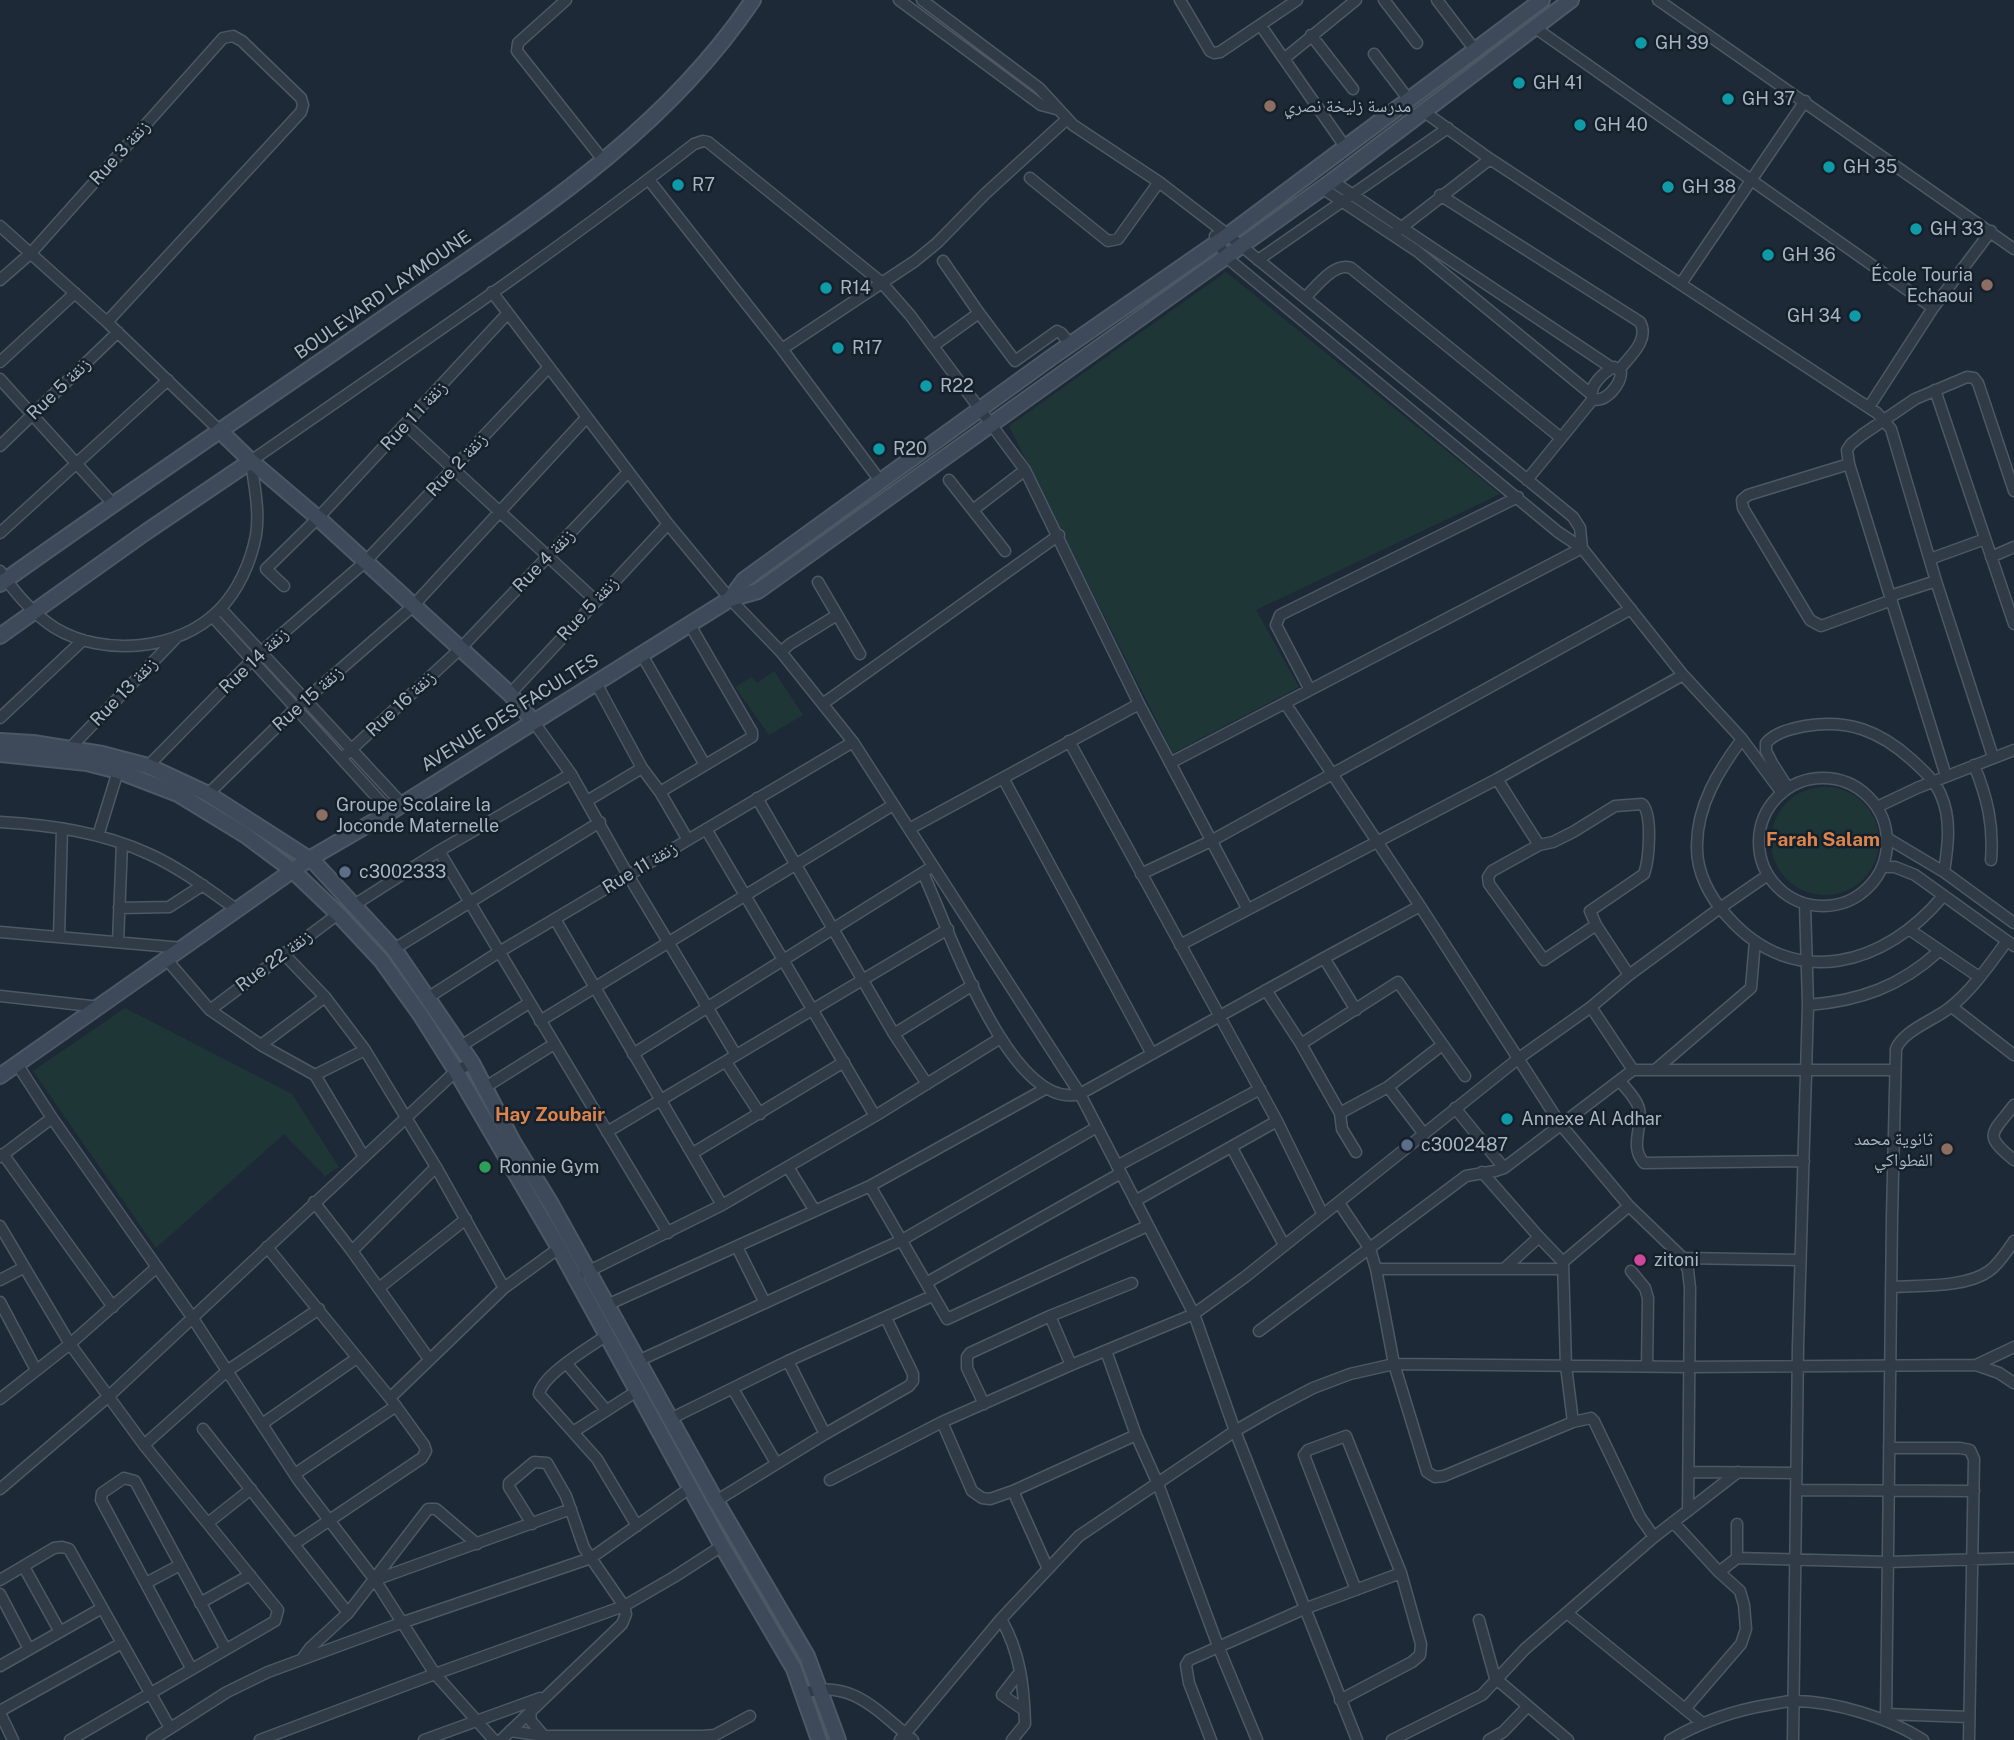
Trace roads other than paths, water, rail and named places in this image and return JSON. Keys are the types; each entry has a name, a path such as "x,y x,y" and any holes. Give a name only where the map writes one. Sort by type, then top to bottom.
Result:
{"street":[{"path":"566,0 518,43 517,51 603,160"},
{"name":"BOULEVARD LAYMOUNE","path":"2,578 114,505 535,214 652,120 705,62 753,0"},
{"path":"899,0 1041,105 1056,108"},
{"path":"922,0 1050,97 1067,119 1159,182 1211,222 1222,239 1226,257 1559,532 1582,548 1683,675 1785,790"},
{"path":"1180,0 1210,51 1214,53 1220,52 1261,26 1297,0"},
{"path":"1285,58 1356,0"},
{"path":"1384,0 1417,43"},
{"path":"1437,0 1475,50"},
{"path":"730,599 744,580 1222,239 1541,0"},
{"path":"730,599 754,594 1327,184 1571,0"},
{"path":"1658,0 2014,249"},
{"path":"1261,26 1346,148"},
{"path":"1534,27 1933,308"},
{"path":"1311,35 1353,89"},
{"name":"Rue 3 زنقة","path":"0,280 31,253 223,38 233,36 242,41 301,98 301,112 107,322"},
{"path":"1374,54 1409,100"},
{"path":"1682,282 1805,101"},
{"path":"1423,111 1490,159 1682,282 1885,420 1891,429 1901,459 1936,581 1993,757"},
{"path":"782,349 915,261 1067,119"},
{"path":"1258,260 1448,128"},
{"path":"0,636 492,292 649,180 694,144 708,142 881,282 1026,470 1139,704 1248,908"},
{"path":"1397,230 1490,159"},
{"path":"1030,178 1108,242 1118,239 1159,182"},
{"path":"649,180 782,349 881,482"},
{"path":"1327,184 1343,203 1397,230 1493,288 1616,369 1621,379 1604,400 1598,401 1397,230 1353,195 1327,184"},
{"path":"1440,195 1640,322 1644,330 1643,338 1616,369 1592,389 1592,397 1527,480"},
{"path":"0,226 118,332 251,461 318,518 510,694 571,774 736,1055"},
{"path":"1869,407 1933,308 1991,231"},
{"path":"1222,239 1241,246 1573,517 1580,528 1582,548"},
{"path":"943,261 1025,377"},
{"path":"1305,298 1334,270 1341,266 1351,268 1561,438"},
{"path":"1480,302 1483,291 1493,288"},
{"path":"492,292 668,524 730,599 781,652 853,742 1080,1094 1194,1314 1234,1431 1357,1740"},
{"path":"0,362 75,293"},
{"path":"1495,315 1504,310 1507,298"},
{"name":"Rue 1 زنقة 1","path":"284,586 266,569 406,425 508,313"},
{"path":"933,346 979,313"},
{"path":"1015,361 1057,331 1061,332 1070,345"},
{"name":"Rue 5 زنقة","path":"0,446 118,332"},
{"name":"Rue 2 زنقة","path":"365,562 549,367"},
{"path":"1946,776 1849,464 1847,450 1850,444 1915,399 1968,377 1974,378 1978,383 2014,491"},
{"path":"0,379 114,505"},
{"path":"0,533 168,380"},
{"path":"1935,390 2014,624"},
{"path":"412,607 587,417"},
{"path":"406,425 596,600"},
{"path":"2,578 34,613 57,629 83,640 108,646 130,647 178,636 216,612 236,587 248,562 256,534 257,510 251,461"},
{"path":"1849,464 1748,495 1742,500 1743,508 1810,620 1821,626 1936,581"},
{"path":"973,510 1026,470"},
{"name":"Rue 4 زنقة","path":"460,649 628,472"},
{"path":"949,480 1005,551"},
{"path":"1310,690 1276,625 1280,615 1518,497"},
{"name":"Rue 5 زنقة","path":"510,694 668,524"},
{"path":"824,703 1059,535"},
{"path":"1930,559 1985,539"},
{"path":"1991,557 2014,547"},
{"path":"1170,763 1582,548"},
{"name":"Rue 14 زنقة","path":"148,766 257,655 365,562"},
{"path":"818,582 860,654"},
{"name":"AVENUE DES FACULTES","path":"0,1076 292,870 730,599"},
{"name":"Rue 15 زنقة","path":"208,794 301,704 412,607"},
{"path":"1140,874 1211,841 1631,609"},
{"path":"216,612 301,704 342,758 396,808"},
{"path":"781,652 837,615"},
{"path":"660,792 752,737 752,732 690,625"},
{"name":"Rue 13 زنقة","path":"70,748 178,636"},
{"path":"0,718 83,640"},
{"name":"Rue 16 زنقة","path":"342,758 460,649"},
{"path":"642,655 705,765"},
{"path":"1180,945 1497,779 1683,675"},
{"path":"596,683 642,768 660,792 688,840"},
{"path":"1285,703 1561,1125 1629,1206 1683,1258 1688,1270 1690,1288 1688,1511"},
{"path":"301,704 351,750 396,808"},
{"path":"909,829 1139,704"},
{"path":"1785,790 1766,751 1766,743 1771,737 1781,732 1819,724 1861,728 1881,736 1900,749 1933,782 1945,806 1948,850 1944,872"},
{"path":"1742,739 1723,764 1706,801 1699,823 1697,846 1704,881 1720,908 1755,941 1789,959 1806,962 1837,961 1864,955 1882,948 1910,930 1943,896"},
{"path":"0,741 70,748 148,766 208,794 309,859 394,949 472,1063 582,1275 607,1335 722,1546 794,1669 819,1740"},
{"path":"1069,741 1260,1089 1323,1214"},
{"name":"Rue 11 زنقة","path":"429,998 499,952 853,742"},
{"path":"1877,807 1946,776 2014,750"},
{"path":"0,754 87,763 118,771 178,794 245,835 292,870 381,960 456,1071 559,1248 607,1305 716,1501 807,1656 838,1740"},
{"path":"1974,765 1990,810 1992,860"},
{"path":"587,801 642,768"},
{"path":"98,836 118,771"},
{"path":"354,905 439,850 571,774"},
{"path":"1003,778 1152,1054"},
{"path":"1497,779 1539,845"},
{"path":"1812,779 1837,779 1860,790 1877,807 1887,838 1882,867 1867,889 1845,902 1818,906 1805,904 1791,897 1778,888 1768,875 1761,859 1760,831 1770,806 1785,790 1812,779"},
{"path":"757,799 862,981 927,1084"},
{"path":"1596,925 1547,959 1541,958 1489,884 1488,877 1492,871 1539,845 1553,842 1615,806 1642,804 1647,808 1648,844 1644,874 1592,909 1591,914 1629,975"},
{"path":"540,1021 893,805"},
{"path":"0,822 62,828 98,836 149,854 236,909"},
{"path":"394,949 600,822"},
{"path":"59,937 62,828"},
{"path":"706,829 875,1116"},
{"path":"1887,838 1944,872 2014,923"},
{"path":"118,942 121,844"},
{"path":"439,850 668,1233"},
{"path":"633,1054 933,867"},
{"path":"1882,867 1905,871 2010,944 1952,1007 1900,1039 1896,1049 1886,1717"},
{"path":"923,873 999,1039 1012,1057 1045,1089 1070,1097 1080,1094 1420,906"},
{"path":"830,1480 942,1422 1194,1314 1245,1278 1519,1058 1768,875"},
{"path":"119,908 169,907 203,886"},
{"path":"1793,1740 1800,1260 1808,1005 1805,904"},
{"name":"Rue 22 زنقة","path":"210,1010 338,914"},
{"path":"555,919 722,1205"},
{"path":"607,1132 948,929"},
{"path":"1910,930 1979,977"},
{"path":"0,932 183,948"},
{"path":"1655,1070 1751,988 1755,941"},
{"path":"1808,1005 1838,1003 1894,984 1918,970 1940,951"},
{"path":"283,953 325,998 365,1050 505,1287"},
{"path":"1324,957 1356,1010"},
{"path":"167,960 210,1010 261,1045 315,1075 364,1157"},
{"path":"1301,1044 1398,982 1465,1076"},
{"path":"894,1034 973,985"},
{"path":"1266,990 1301,1044 1340,1114 1342,1129 1356,1152"},
{"path":"0,996 100,1007"},
{"path":"261,1045 325,998"},
{"path":"461,1046 529,1003"},
{"path":"1591,1007 1633,1070"},
{"path":"1952,1007 2014,1055"},
{"path":"582,1275 722,1205 875,1116 999,1039"},
{"path":"484,1088 554,1044"},
{"path":"1340,1114 1388,1087 1442,1045"},
{"path":"315,1075 365,1050"},
{"path":"726,1062 760,1115"},
{"path":"693,1153 844,1062"},
{"path":"0,1489 109,1396 456,1071 472,1063"},
{"path":"18,1064 52,1118 192,1317 295,1474 375,1580 435,1674 494,1740"},
{"path":"1259,1331 1466,1176 1504,1168 1633,1070 1895,1070"},
{"path":"1620,1082 1637,1104 1639,1111 1636,1150 1644,1163 1804,1161"},
{"path":"1388,1087 1424,1134"},
{"path":"607,1305 870,1186 1045,1089"},
{"path":"926,1283 1260,1089"},
{"path":"2014,1105 1993,1133 1992,1139 2014,1160"},
{"path":"1455,1108 1504,1168"},
{"path":"52,1118 2,1156 113,1307"},
{"path":"1135,1201 1277,1121"},
{"path":"638,1361 902,1240 1097,1127"},
{"path":"1232,1148 1284,1245"},
{"path":"352,1251 436,1167"},
{"path":"788,1167 815,1211"},
{"path":"1482,1172 1563,1266 1566,1366 1573,1422"},
{"path":"870,1186 947,1318 1147,1226"},
{"path":"314,1202 429,1359"},
{"path":"1339,1203 1370,1249 1394,1364 1427,1472 1435,1477 1444,1476 1573,1422 1591,1418 1640,1517 1654,1536"},
{"path":"1376,1269 1563,1266 1629,1206"},
{"path":"379,1288 466,1219"},
{"path":"0,1226 69,1344 144,1445 278,1611 275,1621 74,1739"},
{"path":"1505,1268 1539,1237"},
{"path":"1891,1287 1979,1278 1992,1269 2014,1241"},
{"path":"267,1247 393,1402 426,1451 422,1458 294,1544"},
{"path":"737,1247 765,1303"},
{"path":"295,1474 393,1402 429,1359 505,1287 559,1248"},
{"path":"1683,1258 1800,1260"},
{"path":"0,1399 69,1344 157,1267"},
{"path":"0,1280 23,1268"},
{"path":"1631,1271 1645,1288 1648,1298 1650,1310 1647,1366"},
{"path":"984,1405 967,1368 967,1357 970,1353 1050,1316 1132,1283"},
{"path":"670,1419 788,1361 932,1296"},
{"path":"0,1302 36,1370"},
{"path":"144,1445 227,1371 319,1309"},
{"path":"1050,1316 1071,1365"},
{"path":"716,1501 909,1386 913,1381 913,1374 887,1318"},
{"path":"607,1335 549,1379 540,1388 539,1394 597,1459 636,1526"},
{"path":"1976,1365 2014,1347"},
{"path":"1105,1351 1218,1646 1257,1740"},
{"path":"262,1423 357,1358"},
{"path":"788,1361 825,1434"},
{"path":"567,1364 606,1410"},
{"path":"803,1693 820,1688 852,1694 873,1704 906,1738 1001,1619 1079,1536 1234,1431 1313,1388 1350,1374 1394,1364 1689,1367 1976,1365 1999,1373 2014,1383"},
{"path":"733,1389 776,1463"},
{"path":"573,1432 637,1391"},
{"path":"942,1422 976,1494 990,1499 1136,1435"},
{"path":"203,1429 348,1613"},
{"path":"1340,1700 1412,1662 1420,1655 1421,1644 1401,1573 1349,1440 1346,1436 1340,1436 1308,1450 1304,1455 1356,1590"},
{"path":"1889,1448 1960,1448 1970,1450 1974,1459 1969,1740"},
{"path":"501,1740 622,1624 626,1614 624,1606 584,1548 571,1509 547,1463 534,1462 509,1483 532,1524"},
{"path":"1689,1472 1796,1473"},
{"path":"1392,1740 1482,1695 1495,1678 1525,1650 1654,1536 1738,1472"},
{"path":"191,1668 101,1500 102,1493 124,1478 135,1481 225,1648"},
{"path":"152,1740 227,1692 268,1672 591,1558 690,1488"},
{"path":"208,1523 251,1489"},
{"path":"1796,1490 1974,1491"},
{"path":"1013,1491 1048,1569"},
{"path":"302,1660 310,1648 348,1613 428,1509 436,1509 477,1544"},
{"path":"375,1580 571,1509"},
{"path":"1674,1522 1740,1591 1746,1629 1741,1644 1685,1709"},
{"path":"1737,1524 1737,1558"},
{"path":"260,1740 624,1606 722,1546"},
{"path":"0,1580 54,1548 69,1549 170,1728"},
{"path":"1719,1572 1737,1558 1889,1562 2014,1558"},
{"path":"146,1583 180,1565"},
{"path":"24,1566 60,1632"},
{"path":"1211,1740 1189,1684 1186,1665 1189,1660 1304,1609 1401,1573"},
{"path":"200,1603 250,1575"},
{"path":"0,1594 29,1649"},
{"path":"0,1666 102,1608"},
{"path":"1567,1613 1701,1722"},
{"path":"1001,1619 1013,1641 1024,1710 1025,1724 1012,1740"},
{"path":"1479,1620 1495,1678 1568,1740"},
{"path":"13,1740 0,1712 122,1643"},
{"path":"1020,1672 1002,1695 1024,1710"},
{"path":"424,1740 544,1697"},
{"path":"1670,1740 1701,1722 1757,1707 1793,1701 1886,1717 1969,1717"},
{"path":"1489,1740 1503,1732 1528,1706"},
{"path":"530,1711 531,1721 544,1736"},
{"path":"510,1731 544,1736 715,1735 750,1716"},
{"path":"1886,1717 1923,1740"}],"place":[{"name":"GH 39","path":"1641,43"},
{"name":"GH 41","path":"1519,83"},
{"name":"GH 37","path":"1728,99"},
{"name":"مدرسة زليخة نصري","path":"1270,106"},
{"name":"GH 40","path":"1580,125"},
{"name":"GH 35","path":"1829,167"},
{"name":"R7","path":"678,185"},
{"name":"GH 38","path":"1668,187"},
{"name":"GH 33","path":"1916,229"},
{"name":"GH 36","path":"1768,255"},
{"name":"École Touria Echaoui","path":"1987,285"},
{"name":"R14","path":"826,288"},
{"name":"GH 34","path":"1855,316"},
{"name":"R17","path":"838,348"},
{"name":"R22","path":"926,386"},
{"name":"R20","path":"879,449"},
{"name":"Groupe Scolaire la Joconde Maternelle","path":"322,815"},
{"name":"c3002333","path":"345,872"},
{"name":"Annexe Al Adhar","path":"1507,1119"},
{"name":"c3002487","path":"1407,1145"},
{"name":"ثانوية محمد الفطواكي","path":"1947,1149"},
{"name":"Ronnie Gym","path":"485,1167"},
{"name":"zitoni","path":"1640,1260"}],"district":[{"name":"Farah Salam","path":"1823,840"},
{"name":"Hay Zoubair","path":"550,1115"}]}
